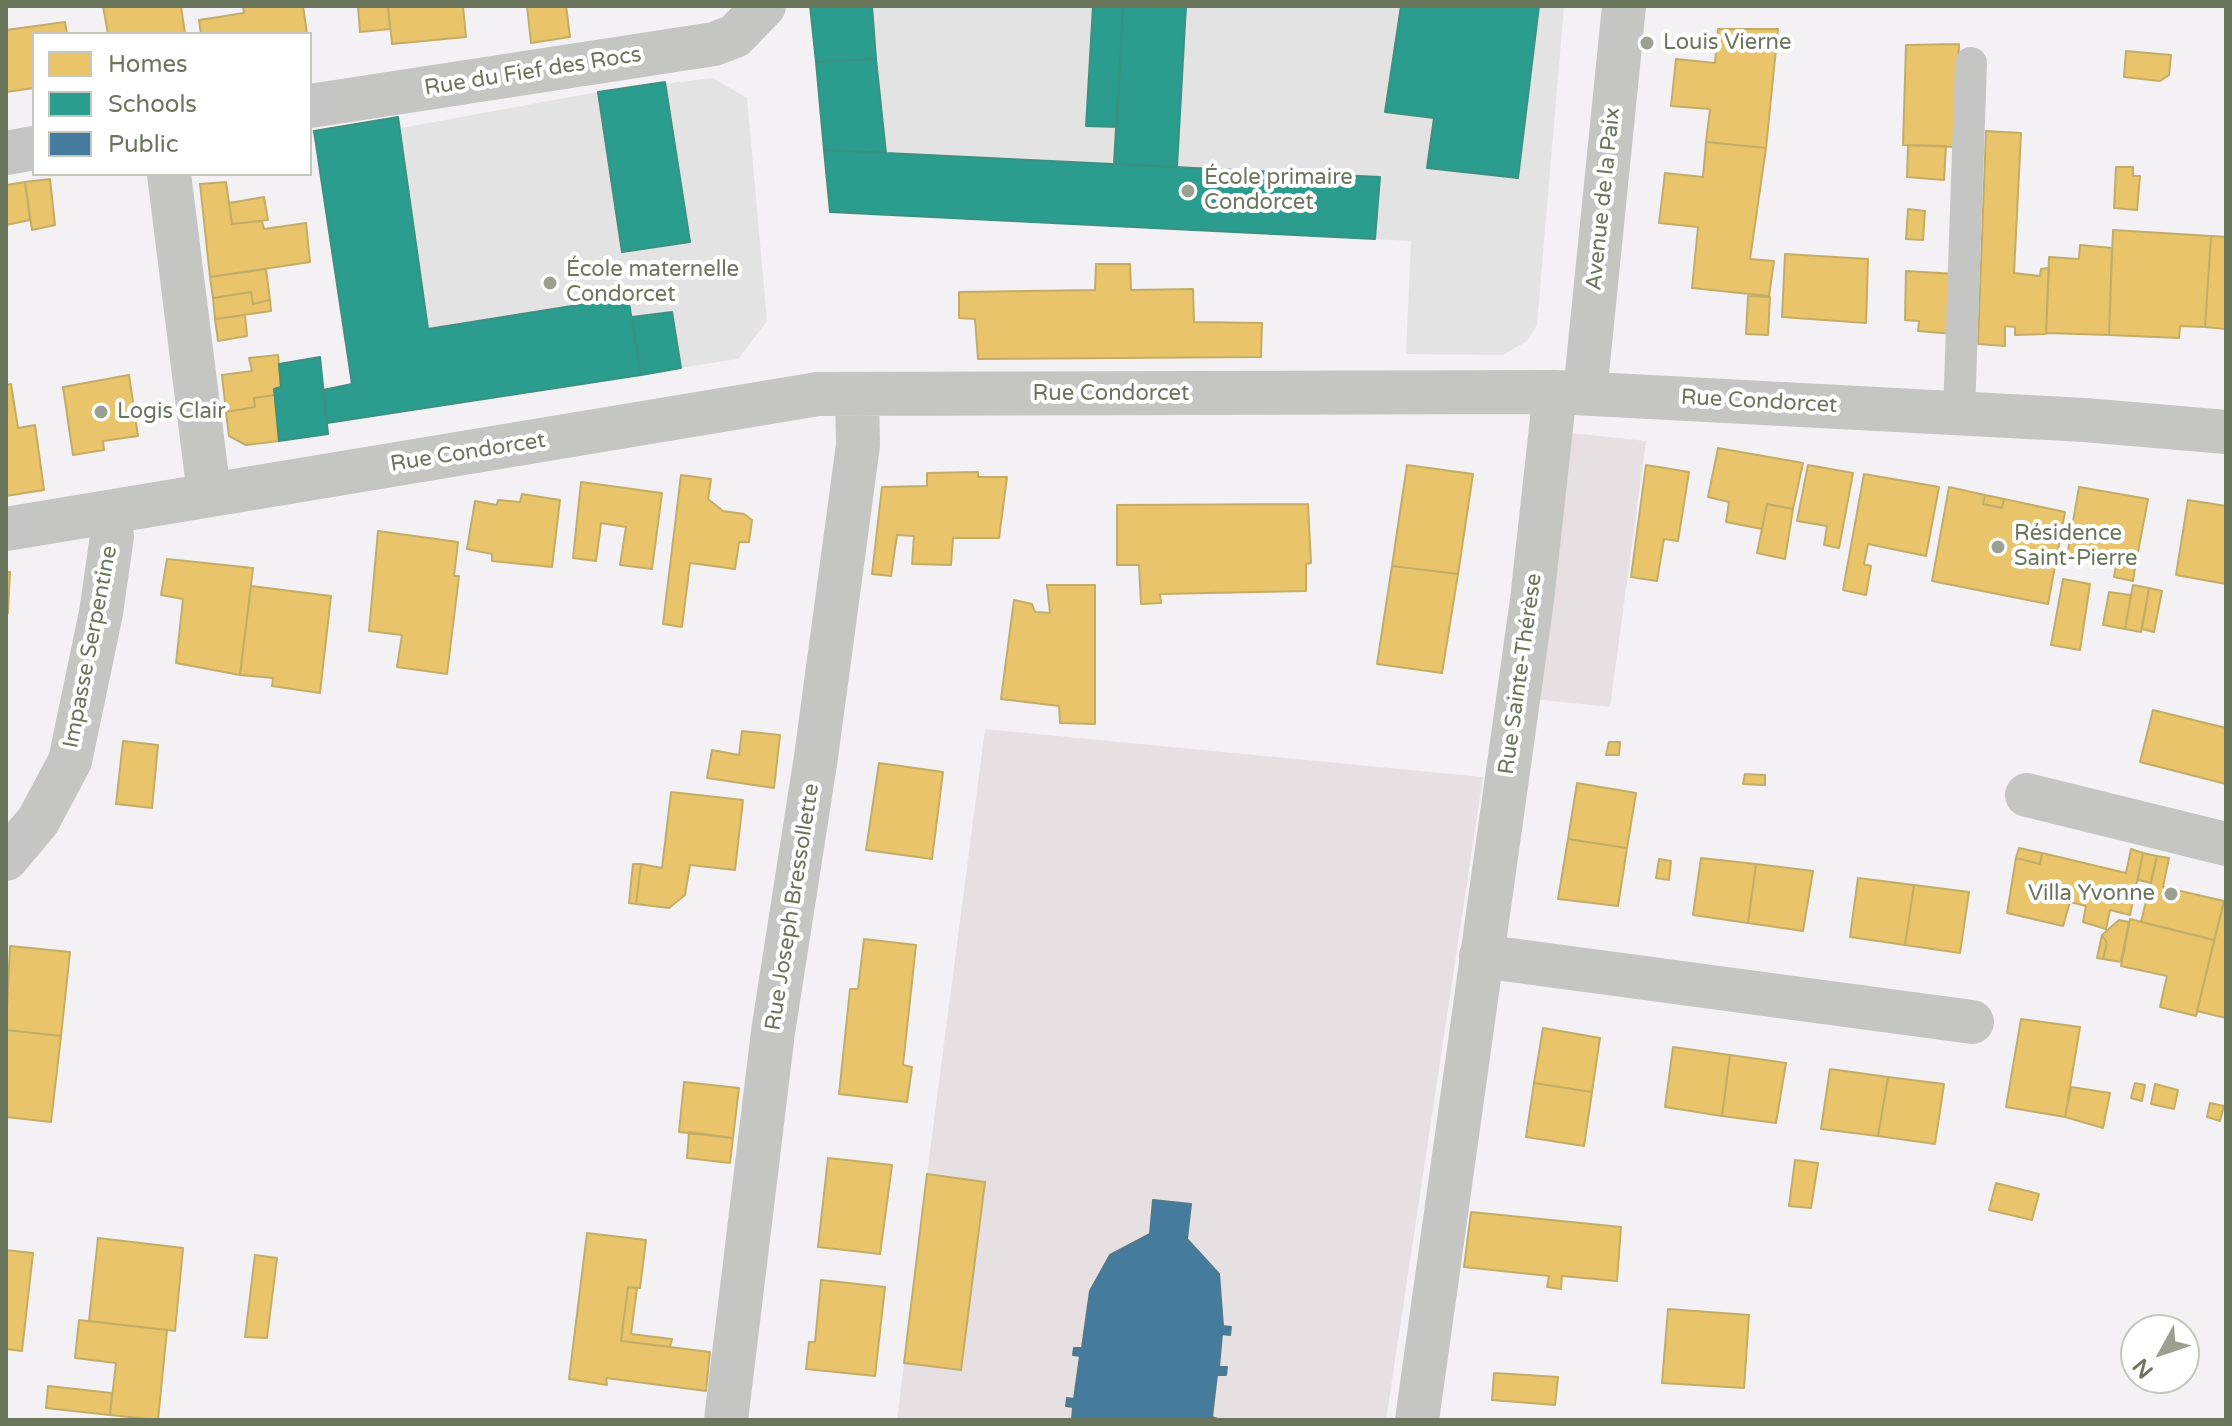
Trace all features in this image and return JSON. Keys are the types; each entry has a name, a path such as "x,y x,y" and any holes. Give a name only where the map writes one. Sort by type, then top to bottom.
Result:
{"street":[{"name":"Avenue de la Paix","path":"1570,393 1624,6"},
{"name":"Rue du Fief des Rocs","path":"312,106 714,44 735,36 758,15"},
{"path":"6,153 32,148"},
{"path":"169,176 209,494"},
{"name":"Rue Condorcet","path":"6,529 818,394 1570,393 1959,413 2226,432"},
{"name":"Rue Sainte-Thérèse","path":"1417,1420 1532,600 1570,393"},
{"name":"Rue Joseph Bressollette","path":"726,1420 773,1032 816,757 858,445 857,395"},
{"name":"Impasse Serpentine","path":"6,859 38,821 70,761 103,597 112,536 108,512"},
{"path":"2027,795 2226,844"},
{"path":"1481,956 1972,1022"}],"lane":[{"path":"1959,413 1971,63"}],"shaded area":[{"name":"École primaire Condorcet","path":"810,6 1564,6 1537,325 1527,341 1503,355 1406,354 1411,241 830,212"},
{"name":"École maternelle Condorcet","path":"713,78 747,98 767,321 738,359 327,423 352,384 314,131 398,117 401,128 598,92"},
{"path":"1563,432 1646,441 1610,707 1533,699"},
{"path":"985,729 1483,777 1386,1420 1220,1420 1212,1417 1217,1375 1226,1375 1227,1368 1219,1367 1222,1334 1230,1335 1231,1327 1223,1326 1219,1274 1187,1239 1191,1204 1153,1200 1150,1234 1110,1255 1090,1291 1082,1348 1074,1348 1073,1355 1080,1356 1074,1399 1067,1398 1066,1405 1073,1407 1072,1420 897,1420 904,1363 961,1370 985,1182 927,1174"}],"building: Homes":[{"path":"103,6 181,6 185,32 108,32"},
{"path":"243,6 303,6 307,32 201,32 199,20 244,13"},
{"path":"358,6 388,6 390,29 360,32"},
{"path":"388,6 463,6 466,37 392,44"},
{"path":"527,6 566,6 570,37 531,43"},
{"path":"65,22 67,32 32,32 32,88 6,92 6,30"},
{"path":"1718,29 1778,29 1766,148 1706,142 1710,109 1671,106 1676,59 1715,63"},
{"path":"1959,44 1956,147 1903,145 1906,45"},
{"path":"2126,51 2171,55 2169,75 2160,81 2124,77"},
{"path":"1986,131 2021,133 2014,273 2040,276 2041,269 2049,268 2046,334 2015,335 2015,327 2005,326 2005,346 1978,344"},
{"path":"1706,142 1766,148 1750,259 1774,261 1769,296 1692,288 1698,227 1659,223 1665,173 1703,177"},
{"path":"1908,145 1946,146 1944,180 1907,177"},
{"path":"2116,167 2133,167 2133,176 2140,176 2137,210 2114,208"},
{"path":"50,179 55,225 32,230 25,182"},
{"path":"25,182 30,220 6,225 6,185"},
{"path":"226,182 232,224 262,221 264,229 306,223 310,262 210,277 200,184"},
{"path":"264,197 268,220 232,224 229,203"},
{"path":"1908,209 1925,211 1923,240 1906,239"},
{"path":"2113,230 2211,236 2205,327 2180,326 2179,338 2109,335"},
{"path":"2211,236 2226,237 2226,329 2205,327"},
{"path":"2080,245 2112,248 2109,335 2046,333 2049,257 2079,259"},
{"path":"1785,254 1868,259 1866,323 1782,317"},
{"path":"1096,264 1130,264 1131,290 1193,289 1194,322 1262,323 1261,357 978,359 975,319 959,318 959,292 1095,290"},
{"path":"266,269 270,300 253,304 251,292 213,298 210,277"},
{"path":"1906,271 1957,274 1954,334 1918,331 1919,321 1905,320"},
{"path":"251,292 253,304 270,300 271,311 215,319 213,298"},
{"path":"1748,296 1770,297 1768,335 1746,334"},
{"path":"245,315 247,336 218,341 215,319"},
{"path":"278,355 281,387 274,389 275,395 254,398 255,407 226,412 222,375 252,371 249,358"},
{"name":"Logis Clair","path":"129,375 138,436 103,441 104,450 73,455 63,387"},
{"path":"11,384 18,428 35,425 44,490 6,496 6,385"},
{"path":"275,395 279,441 246,445 229,436 226,412 255,407 254,398"},
{"path":"1718,448 1803,463 1793,509 1767,504 1762,529 1726,522 1729,502 1708,497"},
{"path":"1407,465 1473,474 1458,574 1392,566"},
{"path":"1646,465 1689,472 1678,541 1664,539 1657,581 1631,577"},
{"path":"1808,465 1853,473 1839,548 1824,545 1827,526 1797,521"},
{"path":"978,472 978,477 1007,477 999,538 953,538 951,565 912,564 914,536 897,535 891,576 872,574 882,487 927,486 927,473"},
{"path":"1864,474 1939,487 1926,556 1868,544 1864,564 1871,566 1866,595 1843,590"},
{"path":"681,475 711,479 708,499 723,511 744,514 752,520 749,542 739,542 735,569 690,563 682,627 663,624"},
{"path":"581,482 662,493 652,569 620,565 626,527 601,523 596,561 573,558"},
{"name":"Résidence Saint-Pierre","path":"1949,487 1985,495 1983,504 2002,508 2004,499 2065,512 2048,604 1932,581"},
{"path":"2079,487 2148,499 2135,568 2067,556"},
{"path":"522,494 560,500 552,567 492,561 492,554 467,549 475,501 497,505 498,500 520,502"},
{"path":"1985,495 2004,499 2002,508 1983,504"},
{"path":"2188,500 2226,506 2226,584 2176,575"},
{"path":"1308,504 1311,563 1306,564 1306,591 1160,594 1161,603 1141,604 1139,565 1117,565 1117,505"},
{"path":"1767,504 1793,509 1785,559 1757,553"},
{"path":"378,531 458,542 454,576 459,576 447,674 397,667 402,635 369,631"},
{"path":"167,559 253,568 240,675 176,663 183,599 161,595"},
{"path":"2116,565 2135,568 2133,581 2114,577"},
{"path":"1392,566 1458,574 1442,673 1377,664"},
{"path":"6,572 10,572 8,613 6,613"},
{"path":"2063,579 2090,584 2080,650 2051,645"},
{"path":"1047,585 1095,585 1095,724 1060,723 1059,706 1001,699 1014,600 1032,604 1035,612 1050,613"},
{"path":"2133,585 2149,588 2141,632 2125,629"},
{"path":"251,586 331,596 320,693 272,686 273,678 240,675"},
{"path":"2149,588 2162,591 2154,632 2142,629"},
{"path":"2109,592 2131,595 2125,629 2103,625"},
{"path":"2153,710 2226,728 2226,784 2140,762"},
{"path":"742,731 780,735 774,788 707,778 712,750 739,755"},
{"path":"123,741 158,745 152,808 116,804"},
{"path":"1609,742 1620,742 1619,755 1606,755"},
{"path":"879,763 943,772 932,859 866,850"},
{"path":"1745,774 1765,775 1765,785 1743,784"},
{"path":"1577,783 1636,793 1627,848 1568,839"},
{"path":"671,792 743,800 735,870 690,865 685,895 669,908 636,904 641,864 662,868"},
{"path":"1568,839 1627,848 1618,906 1558,899"},
{"path":"2019,848 2042,853 2040,864 2016,858"},
{"path":"2131,849 2143,853 2130,915 2110,910 2106,929 2083,922 2086,906 2070,902 2063,926 2007,913 2016,858 2040,864 2042,853 2126,873"},
{"path":"2143,853 2157,856 2151,883 2138,880"},
{"name":"Villa Yvonne","path":"2157,856 2169,858 2163,887 2224,901 2214,940 2141,922"},
{"path":"1701,858 1756,864 1748,923 1693,915"},
{"path":"1659,859 1671,861 1669,880 1656,878"},
{"path":"633,864 641,864 636,904 629,903"},
{"path":"1756,864 1813,871 1803,931 1748,923"},
{"path":"1858,878 1914,885 1905,945 1850,937"},
{"path":"1914,885 1969,892 1960,953 1905,945"},
{"path":"2226,901 2226,1018 2197,1011"},
{"path":"2130,919 2214,940 2196,1016 2160,1007 2167,976 2121,966"},
{"path":"2119,920 2129,922 2121,962 2103,959 2107,943 2102,935"},
{"path":"2102,935 2107,943 2103,959 2097,958"},
{"path":"864,939 916,945 903,1065 912,1067 907,1102 839,1094 850,989 858,989"},
{"path":"10,946 70,952 61,1036 6,1030"},
{"path":"2021,1019 2080,1027 2065,1117 2006,1107"},
{"path":"1543,1028 1600,1038 1592,1092 1534,1083"},
{"path":"6,1030 61,1036 51,1122 6,1117"},
{"path":"1673,1047 1730,1055 1722,1116 1665,1107"},
{"path":"1730,1055 1786,1063 1776,1123 1722,1116"},
{"path":"1830,1069 1888,1077 1878,1136 1821,1129"},
{"path":"1888,1077 1944,1084 1935,1144 1878,1136"},
{"path":"684,1082 739,1088 733,1138 679,1132"},
{"path":"1534,1083 1592,1092 1584,1146 1526,1137"},
{"path":"2135,1083 2145,1085 2142,1101 2131,1098"},
{"path":"2155,1084 2178,1090 2174,1109 2151,1104"},
{"path":"2071,1087 2110,1093 2103,1128 2065,1117"},
{"path":"2210,1103 2224,1106 2220,1121 2207,1117"},
{"path":"689,1132 733,1138 730,1163 687,1158"},
{"path":"828,1158 892,1165 880,1254 818,1247"},
{"path":"1795,1160 1818,1163 1811,1208 1789,1206"},
{"path":"927,1174 985,1182 961,1370 904,1363"},
{"path":"1996,1183 2039,1194 2032,1220 1989,1210"},
{"path":"1471,1212 1621,1227 1617,1281 1562,1276 1561,1289 1547,1287 1549,1276 1464,1267"},
{"path":"587,1233 646,1240 640,1288 628,1287 621,1341 710,1352 706,1391 606,1378 607,1385 569,1379"},
{"path":"98,1238 183,1248 175,1331 89,1321"},
{"path":"6,1250 33,1253 22,1351 6,1349"},
{"path":"255,1255 277,1258 267,1338 245,1337"},
{"path":"821,1280 885,1287 875,1376 806,1369 809,1342 815,1342"},
{"path":"628,1287 637,1288 631,1334 672,1339 670,1347 621,1341"},
{"path":"1668,1309 1749,1315 1744,1388 1662,1383"},
{"path":"79,1320 167,1330 158,1420 110,1415 116,1363 75,1358"},
{"path":"1494,1373 1558,1377 1555,1405 1492,1400"},
{"path":"48,1386 112,1393 110,1415 46,1408"}],"building: Schools":[{"path":"810,6 872,6 876,59 816,62"},
{"path":"1093,6 1123,6 1117,127 1086,126"},
{"path":"1123,6 1186,6 1177,167 1114,164"},
{"path":"1401,6 1539,6 1518,178 1427,168 1434,118 1385,112"},
{"path":"876,59 886,153 824,150 816,62"},
{"path":"665,82 690,242 622,252 598,92"},
{"path":"398,117 428,329 628,297 641,375 327,423 323,390 352,384 314,131"},
{"path":"824,150 1380,177 1375,239 830,212"},
{"path":"672,312 681,368 641,375 632,317"},
{"path":"320,357 328,434 279,441 274,389 281,387 279,364"}],"building: Public":[{"path":"1153,1200 1191,1204 1187,1239 1219,1274 1223,1326 1231,1327 1230,1335 1222,1334 1219,1367 1227,1367 1226,1375 1217,1375 1212,1417 1220,1420 1072,1420 1073,1407 1066,1406 1067,1398 1074,1399 1080,1356 1073,1355 1074,1348 1082,1348 1090,1291 1110,1255 1150,1234"}],"place":[{"name":"Louis Vierne","path":"1647,43"},
{"name":"École primaire Condorcet","path":"1188,191"},
{"name":"École maternelle Condorcet","path":"550,283"},
{"name":"Logis Clair","path":"101,412"},
{"name":"Résidence Saint-Pierre","path":"1998,547"},
{"name":"Villa Yvonne","path":"2171,894"}]}
